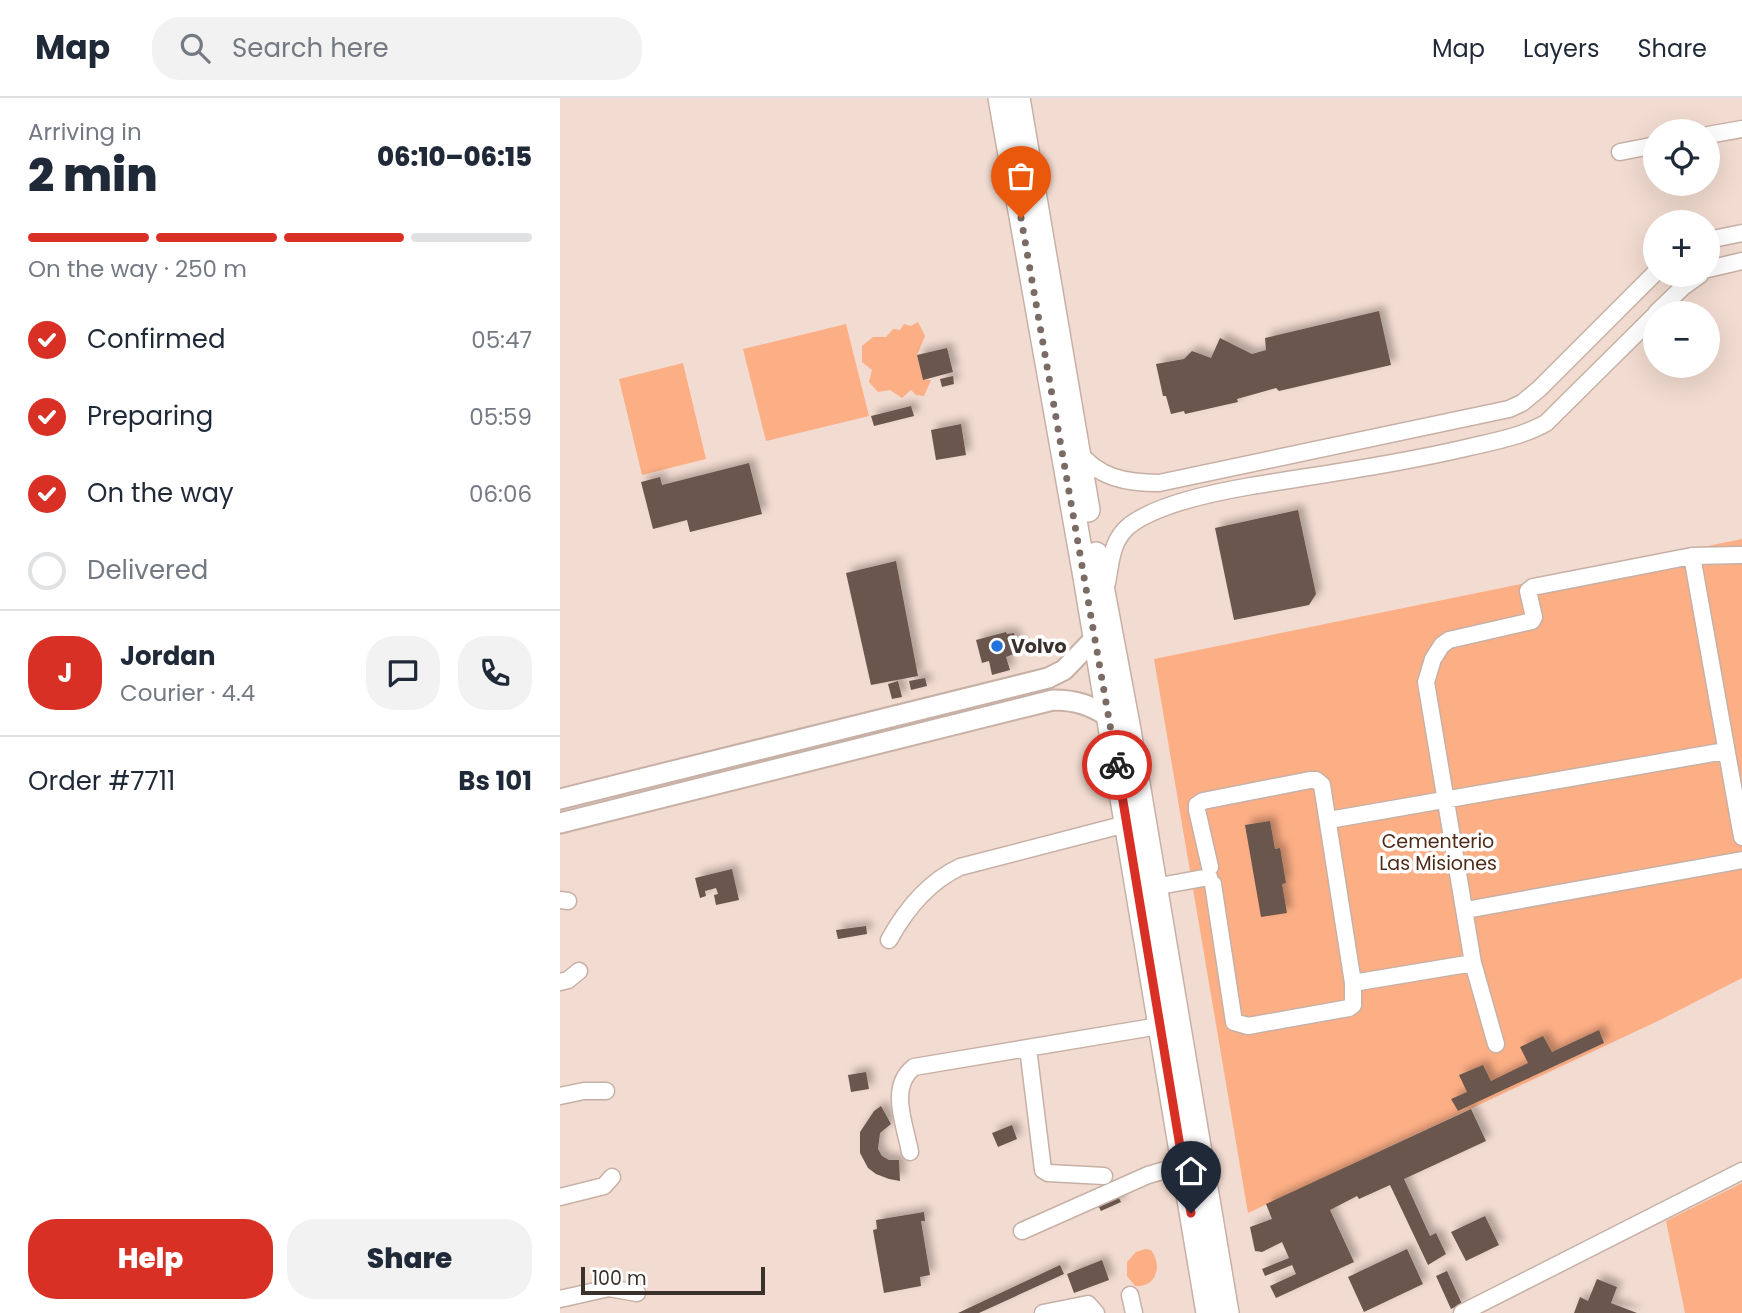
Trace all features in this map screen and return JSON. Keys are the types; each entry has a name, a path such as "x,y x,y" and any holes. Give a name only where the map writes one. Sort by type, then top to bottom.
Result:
{"highway":[{"path":"1000,98 1109,718 1209,1313"},
{"path":"1018,98 1227,1313"}],"main road":[{"path":"560,799 1048,678 1064,670 1094,639"},
{"path":"1048,678 1053,700"},
{"path":"560,823 1053,700 1073,700 1092,706 1109,718"},
{"path":"588,792 595,814"}],"street":[{"path":"1720,133 1742,129"},
{"path":"1620,152 1643,148"},
{"path":"1720,238 1742,233"},
{"path":"1720,266 1742,261"},
{"path":"1078,451 1100,472 1129,482 1159,483 1509,409 1522,403 1643,285"},
{"path":"1669,301 1683,287"},
{"path":"1104,595 1110,554 1128,526 1146,516 1198,497 1433,456 1521,435 1546,423 1643,327"},
{"path":"1426,427 1433,456"},
{"path":"1230,468 1225,480 1236,489"},
{"path":"1192,476 1209,485 1198,497"},
{"path":"1496,1044 1473,963 1445,799 1426,682 1433,659 1448,640 1529,623 1534,617 1528,591 1533,587 1692,556 1742,555"},
{"path":"1692,556 1742,837"},
{"path":"1329,820 1725,751"},
{"path":"1316,780 1322,785 1329,820 1354,999 1349,1008 1248,1026 1234,1022 1197,804 1316,780"},
{"path":"889,940 901,917 914,902 946,874 960,867 1126,824"},
{"path":"1465,910 1742,860"},
{"path":"1154,887 1211,876"},
{"path":"1353,983 1473,963"},
{"path":"560,982 568,980 579,971"},
{"path":"910,1152 898,1092 905,1073 914,1066 1159,1026"},
{"path":"1028,1048 1043,1170 1048,1173 1104,1176"},
{"path":"560,1096 584,1091 606,1091"},
{"path":"1022,1231 1148,1175 1183,1165"},
{"path":"1462,1313 1742,1171"},
{"path":"560,1197 604,1186 612,1177"},
{"path":"560,1299 608,1288 638,1293"},
{"path":"1130,1295 1134,1313"},
{"path":"1043,1313 1088,1304 1096,1313"}],"green space":[{"path":"918,322 925,336 917,355 923,379 931,380 924,396 916,395 911,390 902,398 890,390 878,392 869,382 872,370 862,362 862,346 873,337 886,337 893,329 900,330 904,324 911,326"},
{"path":"846,324 869,416 766,441 743,349"},
{"path":"683,363 706,459 642,475 619,379"},
{"name":"Cementerio Las Misiones","path":"1742,539 1742,978 1658,1021 1248,1213 1154,659"},
{"path":"1742,1183 1742,1313 1685,1313 1666,1221"},
{"path":"1151,1250 1155,1256 1157,1269 1152,1280 1142,1286 1135,1286 1127,1276 1127,1262 1136,1252"}],"building":[{"path":"1379,311 1391,365 1279,391 1276,388 1237,399 1238,402 1185,414 1184,411 1171,414 1166,396 1163,396 1156,364 1184,359 1192,351 1211,358 1220,338 1252,354 1266,350 1265,338"},
{"path":"947,348 953,372 923,380 917,355"},
{"path":"953,376 954,384 942,387 940,379"},
{"path":"911,406 914,416 874,426 871,416"},
{"path":"961,424 966,455 936,460 931,430"},
{"path":"749,463 762,514 690,532 687,520 653,529 641,482 660,477 662,485"},
{"path":"1298,510 1316,594 1309,605 1234,620 1215,528"},
{"path":"896,561 918,676 871,685 846,573"},
{"name":"Volvo","path":"1006,632 1014,633 1019,652 1006,657 1010,670 992,675 989,661 982,663 976,640"},
{"path":"925,678 927,686 911,690 909,681"},
{"path":"898,681 902,697 892,699 888,684"},
{"path":"1270,821 1275,849 1280,848 1286,883 1282,884 1287,913 1261,917 1245,825"},
{"path":"732,869 739,900 716,905 716,888 705,891 706,896 700,898 695,878"},
{"path":"866,926 867,934 838,939 836,930"},
{"path":"1599,1030 1604,1043 1458,1111 1451,1099 1467,1092 1459,1075 1483,1065 1491,1081 1528,1063 1520,1047 1543,1036 1552,1052"},
{"path":"866,1072 869,1089 851,1092 848,1075"},
{"path":"881,1106 891,1124 880,1133 878,1149 882,1156 889,1160 899,1160 900,1181 876,1174 868,1168 860,1153 860,1132 874,1111"},
{"path":"1471,1109 1486,1141 1404,1179 1430,1236 1436,1233 1446,1254 1428,1265 1390,1185 1359,1199 1357,1196 1330,1210 1354,1262 1276,1298 1270,1286 1296,1274 1292,1265 1265,1276 1262,1269 1289,1258 1282,1242 1262,1252 1255,1251 1250,1227 1272,1219 1266,1204"},
{"path":"1012,1125 1017,1139 998,1147 992,1133"},
{"path":"1115,1190 1121,1202 1101,1211 1095,1200"},
{"path":"924,1212 925,1221 921,1221 930,1275 920,1277 921,1286 884,1293 873,1230 877,1229 876,1220"},
{"path":"1485,1216 1499,1245 1466,1261 1451,1232"},
{"path":"1407,1249 1423,1284 1364,1312 1348,1277"},
{"path":"1102,1260 1109,1280 1074,1293 1067,1274"},
{"path":"1060,1265 1064,1274 979,1313 958,1313"},
{"path":"1447,1271 1462,1304 1451,1309 1436,1276"},
{"path":"1597,1279 1617,1287 1611,1303 1637,1313 1574,1313 1580,1297 1588,1301"}],"way so far":[{"path":"1021,218 1117,765"}],"place":[{"name":"Volvo","path":"997,646"}],"route":[{"path":"1117,765 1191,1213"}]}
